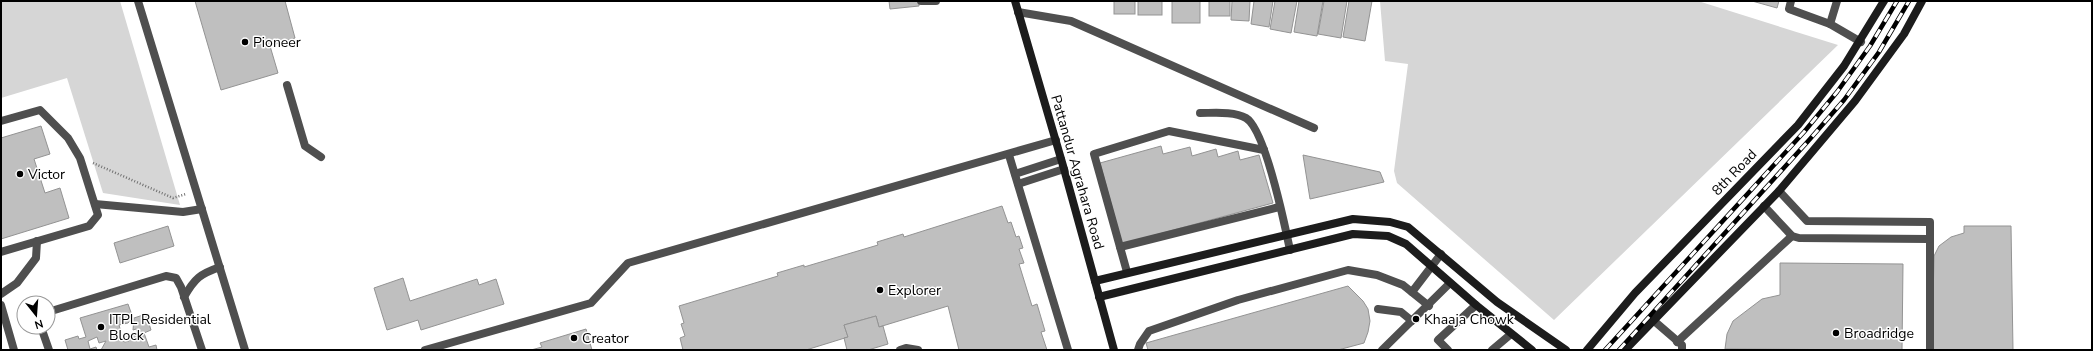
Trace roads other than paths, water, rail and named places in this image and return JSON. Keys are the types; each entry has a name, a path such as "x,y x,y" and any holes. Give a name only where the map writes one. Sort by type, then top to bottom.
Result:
{"street":[{"name":"Pattandur Agrahara Road","path":"1015,1 1056,140 1114,350"},
{"name":"8th Road","path":"1587,350 1635,293 1798,125 1830,86 1861,42 1884,1"},
{"path":"1627,349 1653,320 1779,191 1856,101 1904,34 1922,1"},
{"path":"1095,281 1127,272 1353,219 1390,222 1408,227 1497,302 1566,350"},
{"path":"1099,298 1353,234 1388,236 1406,244 1476,305 1532,350"}],"lane":[{"path":"138,1 245,350"},
{"path":"921,1 936,1"},
{"path":"1791,1 1789,9 1830,24 1861,42"},
{"path":"1830,24 1837,1"},
{"path":"1018,12 1071,21 1314,128"},
{"path":"286,85 305,146 321,157"},
{"path":"1,121 40,110 68,138 80,158 98,215 89,226 1,252"},
{"path":"1200,113 1226,114 1246,118 1257,130 1264,150 1290,250"},
{"path":"1127,272 1094,154 1169,131 1264,150"},
{"path":"425,350 591,303 628,263 1009,155 1056,140"},
{"path":"1009,155 1068,350"},
{"path":"1015,174 1061,159"},
{"path":"1018,184 1064,169"},
{"path":"1779,191 1806,221 1930,222 1930,350"},
{"path":"95,204 183,212 202,209"},
{"path":"1764,206 1792,236"},
{"path":"1120,247 1279,207"},
{"path":"1677,342 1792,236 1929,239"},
{"path":"1,294 17,283 36,258 37,242"},
{"path":"1412,292 1441,254"},
{"path":"184,297 193,282 203,273 220,267"},
{"path":"1138,350 1140,344 1149,331 1238,300 1348,270 1377,275 1403,285 1429,306"},
{"path":"56,310 166,276 176,278 202,350"},
{"path":"1382,350 1429,306 1450,283"},
{"path":"1,305 14,350"},
{"path":"1448,350 1438,340 1476,305"},
{"path":"1378,310 1401,312 1412,322"},
{"path":"1653,320 1682,345 1682,350"},
{"path":"1492,350 1511,334"},
{"path":"44,335 49,350"},
{"path":"900,350 906,348 918,350"}],"railway":[{"path":"1605,350 1804,132 1837,92 1870,46 1897,1"},
{"path":"1619,350 1844,100 1879,52 1909,1"}],"place":[{"name":"Pioneer","path":"245,42"},
{"name":"Victor","path":"20,174"},
{"name":"Explorer","path":"880,290"},
{"name":"Khaaja Chowk","path":"1416,319"},
{"name":"ITPL Residential Block","path":"101,327"},
{"name":"Broadridge","path":"1836,333"},
{"name":"Creator","path":"574,338"}]}
